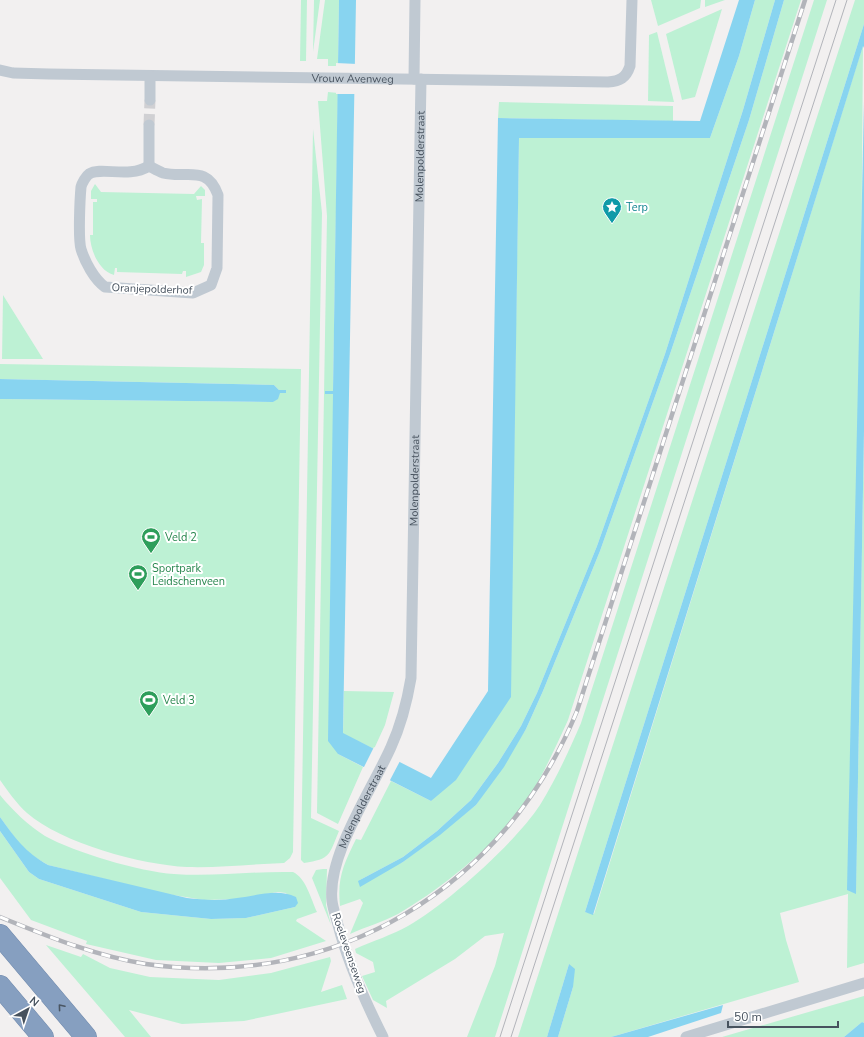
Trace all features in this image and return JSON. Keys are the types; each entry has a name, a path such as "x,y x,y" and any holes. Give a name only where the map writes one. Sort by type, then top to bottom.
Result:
{"highway":[{"path":"2,937 86,1037"},
{"path":"0,986 43,1037"}],"street":[{"name":"Molenpolderstraat","path":"335,866 373,783 391,748 407,701 411,678 418,79 415,0"},
{"name":"Vrouw Avenweg","path":"1,72 150,76 620,81 627,74 630,66 632,0"},
{"path":"150,76 150,100"},
{"path":"149,125 149,166"},
{"name":"Oranjepolderhof","path":"149,166 162,173 207,177 214,184 218,195 217,268 210,285 193,292 105,287 99,283 85,260 80,246 81,185 88,175 95,172 133,172 141,171 149,166"},
{"name":"Roeleveenseweg","path":"335,866 332,902 340,934 365,1002 383,1037"},
{"path":"686,1037 864,983"}],"green space":[{"path":"301,0 307,0 306,61 300,61"},
{"path":"314,0 320,0 313,52"},
{"path":"325,0 339,0 338,66 328,66 328,59 317,59"},
{"path":"651,0 701,0 700,8 658,26"},
{"path":"705,0 725,0 705,7"},
{"path":"755,0 775,0 743,110 665,354 597,546 537,693 521,726 498,763 471,800 437,831 403,857 358,881 403,862 476,805 526,729 600,551 669,357 749,120 784,0 801,0 568,720 530,796 504,830 488,846 452,877 416,903 392,917 350,934 363,903 360,899 340,906 339,896 342,871 356,839 361,840 391,781 431,801 510,697 519,138 710,138 739,56"},
{"path":"814,0 827,0 495,1037 467,1037 495,966 504,933 485,936 455,959 386,1001 387,1008 373,1000 362,976 375,972 373,962 356,953 355,949 402,929 424,916 461,888 498,854 529,820 540,805 562,765 581,723"},
{"path":"855,0 864,0 864,24 585,912 594,914 863,45 856,893 864,431 864,963 847,968 848,894 780,913 786,940 799,982 611,1037 558,1037 573,987 569,964 547,1037 518,1037"},
{"path":"722,9 695,97 682,100 666,34"},
{"path":"657,32 674,102 648,101 649,35"},
{"path":"328,92 338,93 333,391 325,391 325,394 333,394 338,754 363,767 338,824 317,813 327,216 318,101 327,101"},
{"path":"499,102 673,106 673,121 498,118"},
{"path":"313,129 322,213 311,818 339,831 331,851 328,854 319,860 304,863 301,860"},
{"path":"95,184 101,192 194,194 201,186 205,190 205,196 196,196 197,200 202,199 201,243 204,243 204,265 201,272 186,277 186,271 183,271 182,274 117,272 117,268 115,268 114,275 104,269 96,259 90,241 90,235 93,235 93,202 97,202 97,199 91,199 91,191"},
{"path":"3,295 43,359 2,359"},
{"name":"Sportpark Leidschenveen","path":"0,364 301,369 293,852 290,858 284,863 187,867 148,862 126,857 81,843 42,824 23,809 0,780 0,399 273,402 279,390 274,385 0,379"},
{"path":"344,691 394,692 385,725 374,749 343,734"},
{"path":"0,795 10,807 45,836 90,855 126,865 160,872 189,875 293,872 298,875 305,884 317,912 297,919 296,921 326,941 271,958 219,963 156,960 86,944 87,941 31,920 0,878 0,831 29,872 39,879 141,912 211,919 246,918 295,907 286,893 278,892 236,899 204,900 161,893 48,865 33,856 20,845 0,817"},
{"path":"327,869 326,905 331,925 312,878 316,870"},
{"path":"46,945 81,957 83,954 110,968 150,977 219,980 271,973 330,957 331,961 321,992 342,985 347,999 244,1021 182,1024 129,1010 151,1037 125,1037"},
{"path":"864,996 864,1023 862,1022 844,1037 722,1037"}],"water":[{"path":"339,0 356,0 343,733 431,778 488,691 498,118 700,121 739,0 755,0 739,56 710,138 519,138 511,697 456,780 431,801 338,754 328,741 333,394 325,394 325,391 333,391"},
{"path":"775,0 784,0 749,120 669,357 600,551 526,729 504,767 476,805 440,835 403,862 360,887 358,881 403,857 437,831 471,800 498,763 521,726 537,693 597,546 665,354 743,110"},
{"path":"864,24 864,48 863,46 593,915 585,912"},
{"path":"864,101 864,431 856,894 847,890"},
{"path":"0,379 274,385 279,390 286,390 286,393 280,393 278,399 273,402 0,399"},
{"path":"0,817 27,850 48,865 187,898 225,900 267,893 282,893 296,897 298,903 295,907 246,918 211,919 141,912 39,879 29,872 0,831"},
{"path":"569,964 575,969 573,987 558,1037 547,1037"},
{"path":"723,1005 721,1013 648,1037 611,1037"},
{"path":"862,1022 864,1023 864,1037 844,1037"}],"pier":[{"path":"336,63 357,64 357,94 336,94"},
{"path":"374,747 400,761 389,782 363,769"}],"tunnel":[{"path":"149,125 150,100"}],"tram line":[{"path":"500,1037 836,0"},
{"path":"511,1037 847,0"}],"railway":[{"path":"0,917 90,951 146,964 216,968 283,961 347,942 406,914 459,876 506,829 546,774 577,711 805,0"}],"place":[{"name":"Terp","path":"612,224"},
{"name":"Veld 2","path":"151,554"},
{"name":"Sportpark Leidschenveen","path":"138,591"},
{"name":"Veld 3","path":"149,717"}]}
